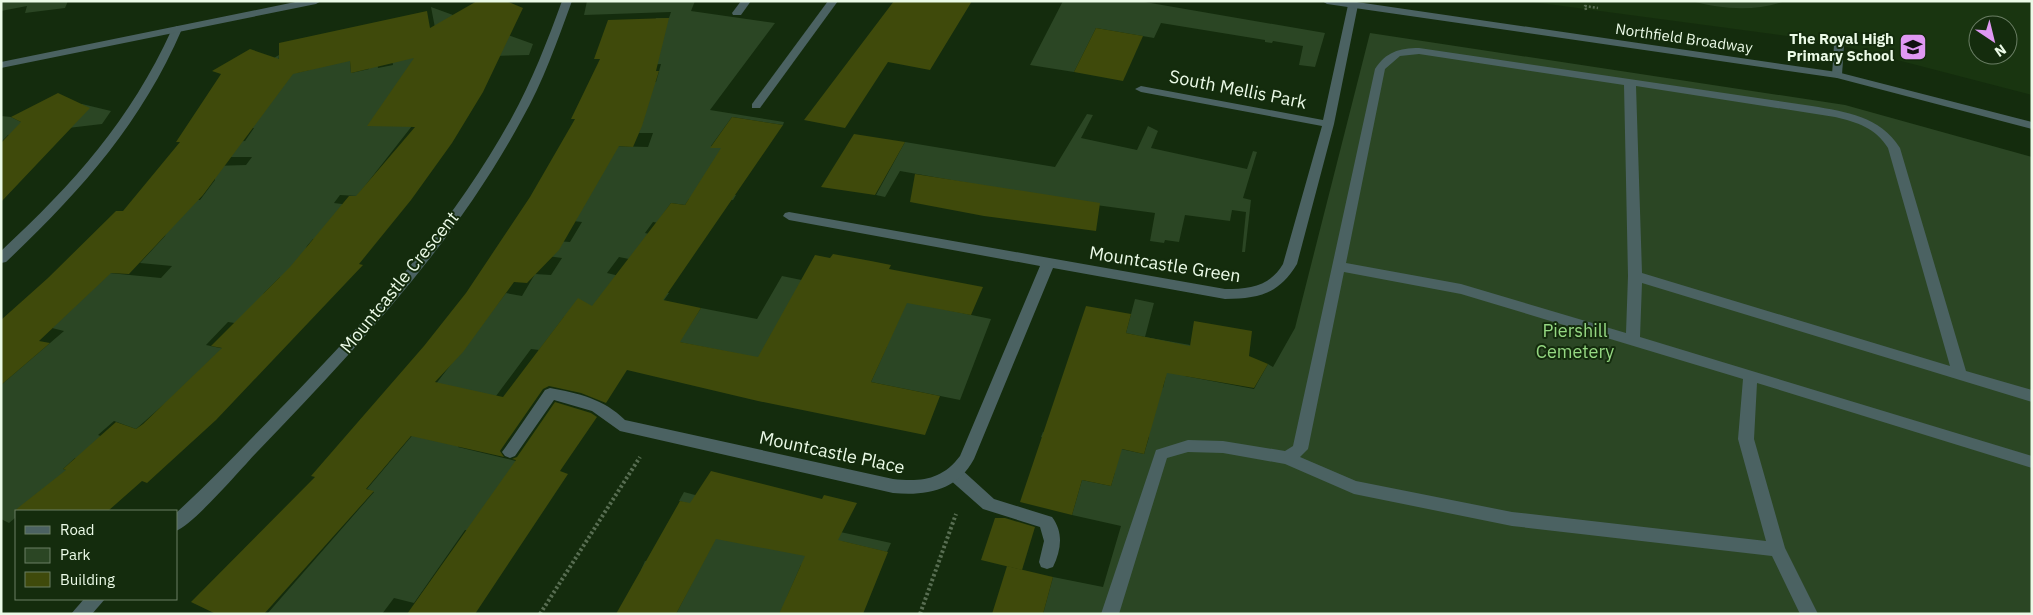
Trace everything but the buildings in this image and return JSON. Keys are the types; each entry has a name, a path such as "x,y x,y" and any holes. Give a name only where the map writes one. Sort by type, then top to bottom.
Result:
{"street":[{"path":"1,65 316,1"},
{"name":"Mountcastle Crescent","path":"178,522 325,373 427,252 473,188 525,102 550,51 568,1"},
{"path":"737,13 746,1"},
{"path":"756,106 833,1"},
{"name":"Northfield Broadway","path":"1327,1 1837,75 2032,126"},
{"name":"Mountcastle Green","path":"789,216 1225,294 1247,294 1265,290 1284,277 1290,264 1328,124 1353,5"},
{"path":"1,259 67,194 118,134 157,74 176,29"},
{"path":"1287,458 1300,448 1380,70 1391,56 1399,52 1419,51 1853,117 1878,128 1890,138 1960,374"},
{"path":"1630,84 1635,276 1633,339"},
{"name":"South Mellis Park","path":"1141,89 1328,124"},
{"name":"Mountcastle Place","path":"510,452 550,394 590,403 604,409 620,425 905,488 933,487 961,480 966,459 1048,262"},
{"path":"1339,266 1461,289 1633,339 1750,377 2032,462"},
{"path":"1635,276 2032,396"},
{"path":"1750,377 1746,439 1777,549 1810,614"},
{"path":"1110,614 1161,454 1188,446 1223,447 1287,458 1354,487 1512,519 1777,549"},
{"path":"961,480 989,504 1046,522 1052,528 1054,540 1047,562"},
{"path":"80,614 95,600"}],"lane":[{"path":"1837,75 1839,45"}],"path":[{"path":"1586,10 1585,6 1598,8"},
{"path":"540,614 655,433"},
{"path":"920,614 961,480"}],"shaded area":[{"name":"The Royal High Primary School","path":"1525,1 2032,1 2032,95 1824,41"}],"green space":[{"path":"1,1 68,1 65,8 25,13 27,6 1,11"},
{"path":"587,1 695,1 691,11 775,23 710,110 784,122 783,125 732,117 711,146 726,149 698,188 736,195 733,200 689,199 685,205 671,203 661,217 670,225 653,222 645,233 662,237 644,262 619,257 607,273 632,279 628,285 669,293 664,300 668,337 564,317 539,350 531,349 458,447 516,461 520,543 465,530 414,603 394,598 382,614 267,614 374,492 367,489 421,425 425,398 506,293 522,296 535,274 551,275 562,258 547,256 556,241 570,242 582,222 573,221 612,146 648,147 653,133 639,133 646,82 656,82 661,64 643,65 656,18 669,18 671,12 584,15"},
{"path":"1063,1 1139,1 1325,33 1315,67 1299,65 1303,46 1273,41 1272,43 1265,42 1265,40 1161,23 1154,38 1096,28 1074,72 1030,65"},
{"path":"1691,1 1785,1 1762,7 1738,8 1714,6"},
{"path":"431,7 533,44 529,55 453,57 368,126 412,126 357,196 340,195 334,203 350,205 320,240 313,239 307,246 293,279 280,277 264,293 247,325 228,322 206,345 244,353 162,406 136,429 114,421 98,435 120,443 95,464 75,458 63,469 83,476 15,510 15,518 9,523 1,519 1,385 64,331 52,328 99,272 161,278 172,266 140,263 165,236 176,199 200,200 215,180 212,166 246,165 252,157 216,157 227,142 245,141 254,128 237,129 274,58 279,55 278,66 296,73 309,70 309,64 349,50 351,73 369,69 368,61 377,59 378,68 393,65 391,51 436,33"},
{"name":"Piershill Cemetery","path":"1370,33 1845,105 2032,157 2032,614 1043,614 1053,577 1103,587 1121,526 1072,515 1082,480 1111,486 1115,472 1091,448 1041,437 1043,432 1144,454 1149,437 1106,378 1163,388 1166,375 1137,369 1145,337 1190,345 1185,376 1254,389 1268,364 1273,367 1295,328"},
{"path":"82,104 111,111 102,124 8,135 1,142 1,116 11,117 35,129"},
{"path":"1087,114 1093,115 1081,138 1137,150 1148,126 1158,131 1151,148 1247,169 1253,151 1257,152 1243,198 1251,200 1245,252 1242,252 1246,212 1232,210 1230,221 1185,215 1179,242 1165,240 1164,243 1150,241 1155,213 1081,203 900,171 885,197 876,195 905,142 1055,167"},
{"path":"782,276 991,319 960,400 871,382 887,346 738,393 744,355 679,342 701,308 757,319"},
{"path":"1135,299 1154,303 1145,337 1126,333"},
{"path":"684,492 799,523 891,543 887,552 841,541 828,572 801,565 787,597 810,614 676,614 692,583 641,570 645,561 697,573 729,513 679,501"}],"place":[{"name":"The Royal High Primary School","path":"1913,47"}]}
